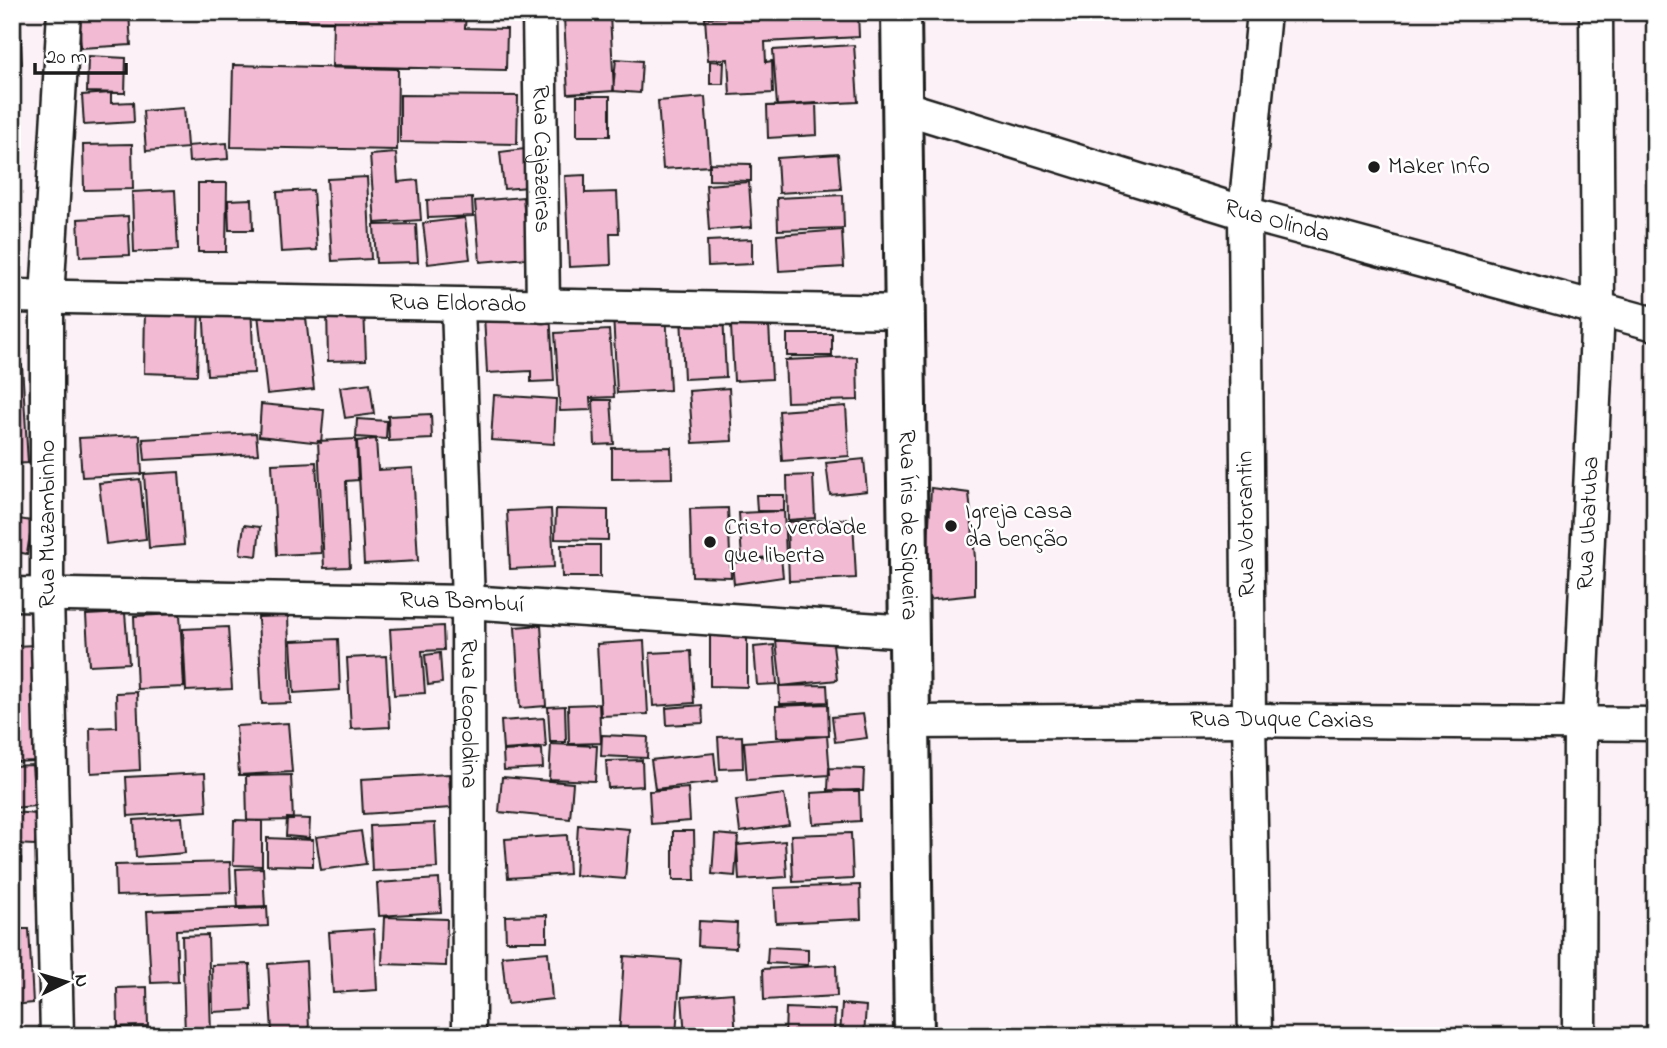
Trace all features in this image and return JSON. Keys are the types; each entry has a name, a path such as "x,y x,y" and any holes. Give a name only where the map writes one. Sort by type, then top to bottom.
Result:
{"street":[{"name":"Rua Muzambinho","path":"57,1036 47,594 47,298 64,12"},
{"name":"Rua Cajazeiras","path":"539,12 543,306"},
{"name":"Rua Íris de Siqueira","path":"901,12 914,1036"},
{"name":"Rua Votorantin","path":"1255,1036 1249,720 1245,213 1264,12"},
{"name":"Rua Ubatuba","path":"1579,1036 1580,722 1598,308 1596,12"},
{"name":"Rua Olinda","path":"902,107 1245,213 1655,324"},
{"name":"Rua Eldorado","path":"12,296 905,312"},
{"name":"Rua Leopoldina","path":"458,306 468,602 469,1036"},
{"name":"Rua Bambuí","path":"12,594 468,602 909,632"},
{"name":"Rua Duque Caxias","path":"911,722 1249,720 1655,724"}],"building":[{"path":"79,12 129,12 131,45 81,48"},
{"path":"217,12 466,12 465,28 507,29 506,70 332,66 333,21 217,18"},
{"path":"618,12 659,12 659,13 619,16"},
{"path":"663,12 708,12 708,14 663,15"},
{"path":"724,12 790,12 725,16"},
{"path":"793,12 858,12 859,37 765,42 766,62 772,61 773,93 730,95 728,59 708,60 705,18"},
{"path":"610,15 614,91 568,94 564,17"},
{"path":"20,20 22,64 12,64 12,21"},
{"path":"854,45 858,102 777,106 773,50"},
{"path":"88,56 126,58 125,93 87,92"},
{"path":"616,59 642,61 640,93 613,91"},
{"path":"710,61 724,62 723,84 710,84"},
{"path":"233,65 398,69 397,150 231,147"},
{"path":"12,70 16,70 19,103 12,104"},
{"path":"111,93 111,103 133,102 134,122 84,125 82,95"},
{"path":"400,95 518,96 517,144 400,142"},
{"path":"577,96 610,96 610,136 577,136"},
{"path":"705,97 710,166 663,169 658,101"},
{"path":"816,103 817,135 768,138 767,106"},
{"path":"184,108 187,146 227,143 228,159 189,162 188,148 146,151 143,111"},
{"path":"132,144 133,189 84,190 83,145"},
{"path":"524,149 528,187 504,189 500,152"},
{"path":"396,153 398,182 418,180 421,220 375,223 370,155"},
{"path":"838,154 841,189 779,193 777,158"},
{"path":"709,163 751,164 751,181 709,180"},
{"path":"585,175 585,193 617,192 619,233 610,233 611,265 569,267 565,176"},
{"path":"367,177 371,259 332,261 327,179"},
{"path":"749,182 752,227 709,230 706,185"},
{"path":"198,183 227,183 226,252 198,252"},
{"path":"175,190 178,250 134,252 132,192"},
{"path":"313,190 317,250 281,252 277,192"},
{"path":"843,195 844,228 778,230 777,198"},
{"path":"523,197 528,258 480,262 475,201"},
{"path":"472,198 473,216 428,218 427,200"},
{"path":"252,199 253,230 229,230 228,200"},
{"path":"128,216 130,255 80,257 78,219"},
{"path":"465,218 470,259 428,264 423,223"},
{"path":"416,224 418,262 376,263 374,225"},
{"path":"842,230 844,267 779,271 777,235"},
{"path":"752,239 752,264 708,266 707,241"},
{"path":"145,304 199,305 197,375 144,373"},
{"path":"251,304 254,373 207,375 203,306"},
{"path":"364,307 366,360 328,361 327,308"},
{"path":"305,309 314,389 267,394 258,314"},
{"path":"666,311 670,390 617,393 613,314"},
{"path":"550,312 554,381 531,382 531,371 487,373 484,315"},
{"path":"723,314 726,377 684,379 681,316"},
{"path":"769,324 772,379 734,381 731,326"},
{"path":"609,330 614,397 590,398 591,410 560,411 555,333"},
{"path":"787,334 832,334 832,356 787,356"},
{"path":"857,357 858,400 787,402 785,360"},
{"path":"22,365 28,463 12,464 12,366"},
{"path":"370,383 374,414 345,418 340,387"},
{"path":"729,388 732,441 693,443 689,391"},
{"path":"494,395 556,399 554,444 491,440"},
{"path":"593,400 611,400 614,444 595,445"},
{"path":"261,404 324,410 321,443 259,436"},
{"path":"846,406 849,456 782,461 779,411"},
{"path":"431,414 432,439 389,441 388,416"},
{"path":"357,419 387,421 386,439 356,437"},
{"path":"256,433 258,454 145,460 143,439"},
{"path":"140,435 142,474 82,477 79,438"},
{"path":"356,439 358,480 346,481 350,567 324,568 318,441"},
{"path":"376,439 378,470 413,468 418,561 364,564 357,441"},
{"path":"671,447 672,478 612,479 612,448"},
{"path":"864,459 867,491 830,495 826,463"},
{"path":"316,462 321,553 277,555 272,464"},
{"path":"179,472 184,545 149,548 144,474"},
{"path":"813,475 815,518 788,520 787,476"},
{"path":"140,479 146,539 106,544 99,483"},
{"name":"Igreja casa da benção","path":"931,488 969,493 975,558 975,595 925,600"},
{"path":"756,495 784,495 784,511 757,511"},
{"name":"Cristo verdade que liberta","path":"728,508 731,577 692,576 690,509"},
{"path":"551,509 554,567 510,569 507,511"},
{"path":"556,509 608,510 608,540 555,539"},
{"path":"784,511 786,556 742,559 739,513"},
{"path":"12,518 32,521 27,554 12,551"},
{"path":"853,519 856,578 789,581 787,522"},
{"path":"244,525 260,527 257,556 240,554"},
{"path":"561,545 600,545 600,577 562,577"},
{"path":"781,557 783,577 734,584 732,563"},
{"path":"12,608 15,646 35,645 36,761 12,762"},
{"path":"125,613 129,663 89,665 86,615"},
{"path":"180,614 184,687 137,689 134,616"},
{"path":"288,616 291,703 262,704 258,617"},
{"path":"541,625 546,706 520,708 515,627"},
{"path":"443,626 444,650 422,651 425,693 394,695 390,629"},
{"path":"228,627 232,689 186,691 183,629"},
{"path":"710,630 747,630 747,687 710,686"},
{"path":"832,635 837,680 781,686 776,641"},
{"path":"338,639 340,690 294,693 291,641"},
{"path":"644,641 648,714 601,716 597,644"},
{"path":"774,645 777,684 757,685 754,647"},
{"path":"691,651 694,703 653,706 650,653"},
{"path":"440,653 442,683 428,685 425,655"},
{"path":"386,656 390,727 351,729 347,658"},
{"path":"827,685 828,702 780,704 779,686"},
{"path":"137,692 140,770 91,773 90,728 117,727 116,693"},
{"path":"599,704 601,743 569,744 568,705"},
{"path":"828,704 829,736 777,737 776,706"},
{"path":"702,705 703,723 667,725 666,708"},
{"path":"565,706 566,742 550,742 548,707"},
{"path":"863,714 867,738 835,742 832,717"},
{"path":"544,718 546,747 503,750 501,721"},
{"path":"288,723 292,772 239,775 236,726"},
{"path":"602,735 648,737 647,758 601,756"},
{"path":"742,736 743,768 720,769 718,737"},
{"path":"827,736 830,775 747,780 744,742"},
{"path":"551,744 597,746 595,781 549,779"},
{"path":"542,749 543,768 504,770 503,751"},
{"path":"714,753 717,782 655,789 651,760"},
{"path":"642,760 643,786 608,788 606,761"},
{"path":"32,765 35,806 12,808 12,766"},
{"path":"829,768 864,769 863,791 828,790"},
{"path":"205,773 207,811 128,816 126,777"},
{"path":"449,774 451,808 363,814 361,779"},
{"path":"291,775 293,820 247,821 246,776"},
{"path":"502,777 573,783 570,819 499,812"},
{"path":"688,788 690,821 651,824 649,791"},
{"path":"859,790 860,821 813,824 811,793"},
{"path":"784,794 789,825 740,832 736,800"},
{"path":"12,812 37,814 35,845 12,844"},
{"path":"182,817 185,853 136,857 134,820"},
{"path":"287,818 310,819 309,838 286,836"},
{"path":"234,820 262,821 262,866 233,865"},
{"path":"435,823 437,868 372,871 370,826"},
{"path":"578,825 629,829 625,879 575,875"},
{"path":"361,831 366,864 321,870 316,837"},
{"path":"673,831 694,831 695,880 673,880"},
{"path":"851,833 853,879 793,882 791,835"},
{"path":"715,834 738,836 735,876 712,874"},
{"path":"567,835 569,874 508,878 505,839"},
{"path":"267,838 313,840 313,866 267,865"},
{"path":"785,841 787,877 739,880 737,845"},
{"path":"12,858 21,858 21,892 12,892"},
{"path":"230,862 231,892 116,896 115,865"},
{"path":"263,868 265,908 238,909 236,869"},
{"path":"439,879 441,912 379,916 377,883"},
{"path":"860,885 861,919 776,923 774,888"},
{"path":"267,906 268,926 176,930 178,982 151,983 147,911"},
{"path":"547,915 547,941 506,941 505,916"},
{"path":"384,917 447,919 446,966 382,964"},
{"path":"699,921 737,923 736,948 698,946"},
{"path":"12,929 29,929 33,1003 12,1005"},
{"path":"374,929 377,990 333,993 329,932"},
{"path":"208,935 211,1034 185,1035 182,936"},
{"path":"768,947 808,949 808,965 767,963"},
{"path":"548,952 552,999 507,1004 502,956"},
{"path":"624,956 681,960 676,1036 619,1036"},
{"path":"306,961 309,1029 272,1032 268,964"},
{"path":"250,964 252,1010 213,1012 212,965"},
{"path":"836,965 837,996 764,1000 763,969"},
{"path":"147,987 148,1026 118,1027 117,988"},
{"path":"733,993 736,1036 685,1036 682,997"},
{"path":"842,1004 866,1006 864,1036 840,1036"},
{"path":"786,1008 835,1010 834,1036 785,1036"}],"place":[{"name":"Maker Info","path":"1374,167"},
{"name":"Igreja casa da benção","path":"951,526"},
{"name":"Cristo verdade que liberta","path":"710,542"}]}
